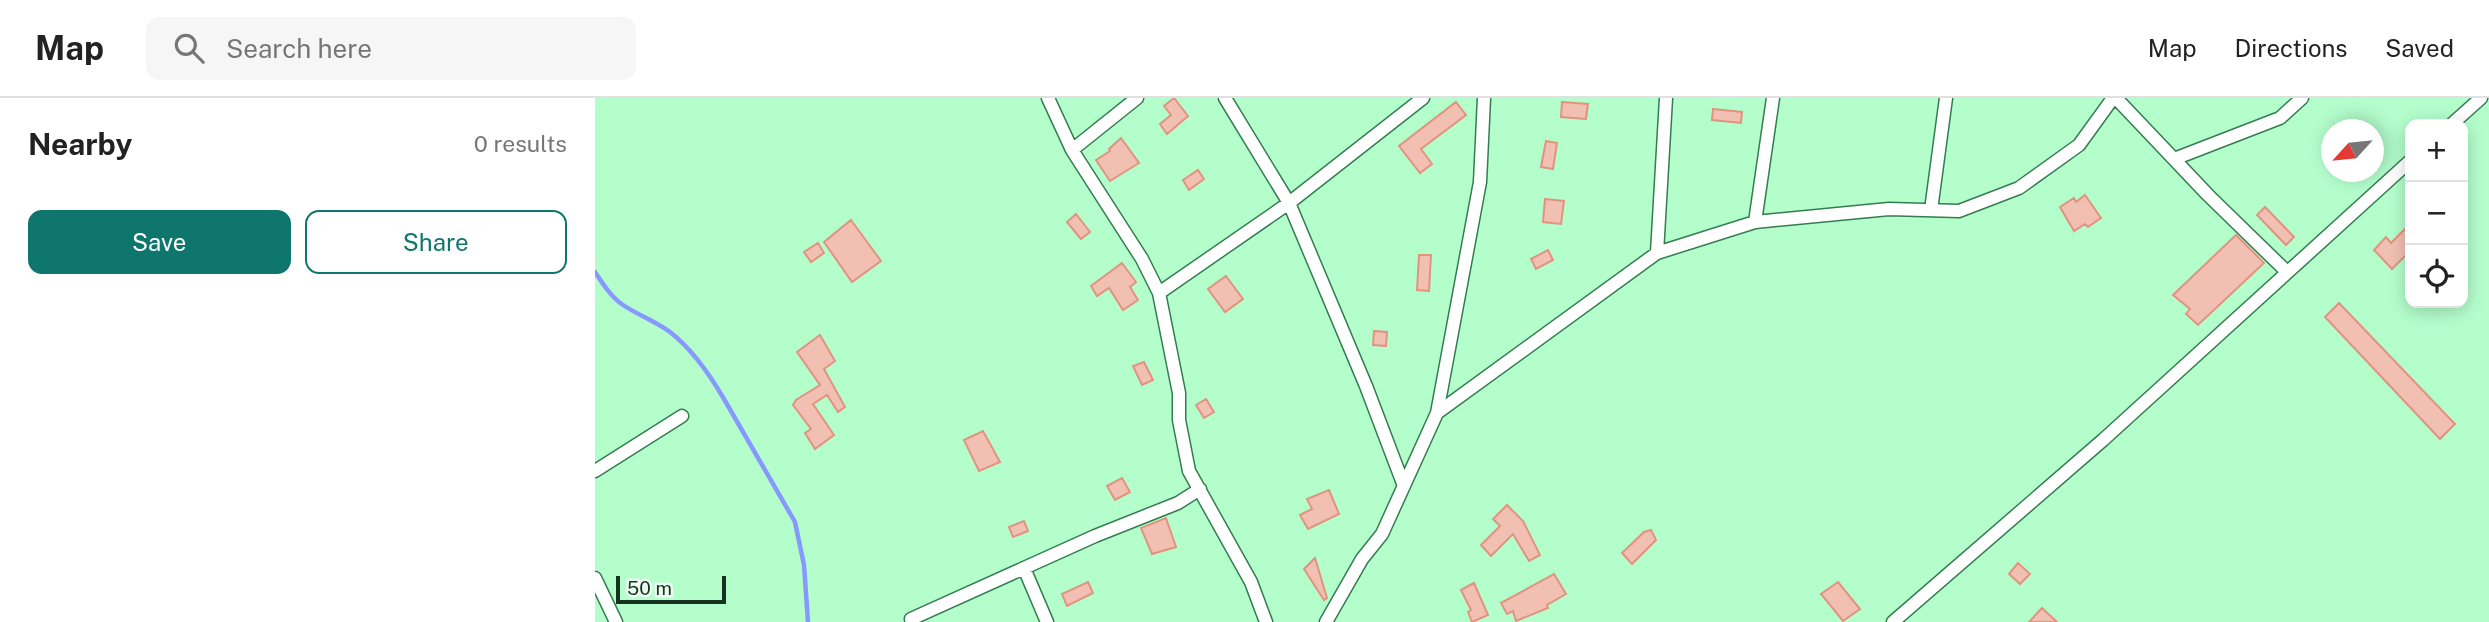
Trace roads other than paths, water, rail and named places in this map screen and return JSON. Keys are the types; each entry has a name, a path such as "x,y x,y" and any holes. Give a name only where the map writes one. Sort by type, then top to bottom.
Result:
{"street":[{"path":"1048,98 1072,150 1142,259 1159,293 1179,393 1179,420 1189,471 1251,582 1266,622"},
{"path":"1072,150 1137,98"},
{"path":"1226,98 1289,203 1366,386 1404,486"},
{"path":"1159,293 1289,203 1423,98"},
{"path":"1326,622 1361,559 1382,534 1437,413 1480,181 1484,98"},
{"path":"1657,254 1666,98"},
{"path":"1755,222 1773,98"},
{"path":"1931,211 1946,98"},
{"path":"1437,413 1657,254 1755,222 1889,209 1959,211 2019,188 2079,145 2115,98 2287,272"},
{"path":"2174,159 2280,118 2302,98"},
{"path":"2458,119 2481,98"},
{"path":"1893,622 2103,440 2405,166"},
{"path":"595,471 682,416"},
{"path":"912,622 911,619 1024,568 1178,503 1200,489"},
{"path":"1024,568 1047,622"},
{"path":"595,578 616,622"}],"waterway":[{"path":"595,272 619,302 664,328 686,346 719,390 795,522 804,565 808,622"}]}
